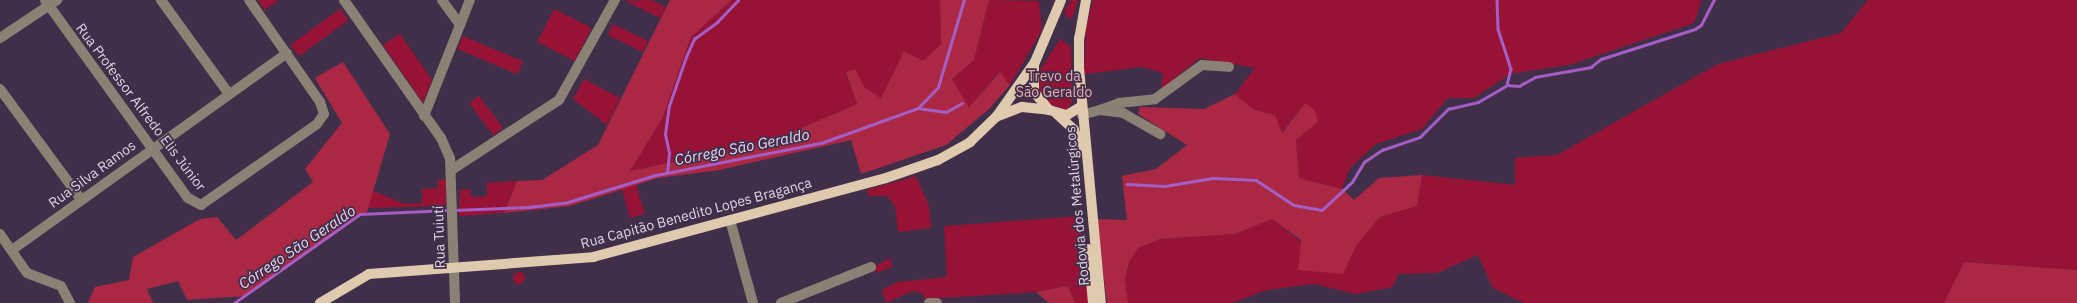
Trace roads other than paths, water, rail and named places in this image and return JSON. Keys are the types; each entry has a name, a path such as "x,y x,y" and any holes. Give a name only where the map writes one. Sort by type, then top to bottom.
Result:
{"main road":[{"name":"Rua Capitão Benedito Lopes Bragança","path":"320,303 369,274 593,257 929,164 970,142 997,116 1035,62 1061,0"},
{"name":"Rodovia dos Metalúrgicos","path":"1086,0 1079,43 1082,111 1101,303"},
{"name":"Rua Capitão Benedito Lopes Bragança","path":"1035,62 1034,92 1053,112"},
{"name":"Rua Capitão Benedito Lopes Bragança","path":"997,116 1022,107 1053,112"},
{"name":"Rodovia dos Metalúrgicos","path":"1053,112 1072,113 1082,111"},
{"name":"Rodovia dos Metalúrgicos","path":"1053,112 1074,130 1079,143 1093,303"}],"street":[{"path":"161,0 229,94"},
{"name":"Rua Professor Alfredo Elis Júnior","path":"50,2 151,149 188,198 201,204 208,202 322,119 323,107 249,0"},
{"path":"344,0 444,145 453,170 559,100 615,0"},
{"path":"442,0 460,25"},
{"path":"424,116 470,0"},
{"path":"0,38 50,2"},
{"name":"Rua Silva Ramos","path":"12,250 80,198 287,53"},
{"path":"1100,110 1119,103 1155,99 1202,64 1229,67"},
{"path":"0,89 80,198"},
{"path":"1082,111 1100,110 1128,115 1160,134"},
{"name":"Rua Tuiutí","path":"453,170 452,210 455,303"},
{"path":"730,220 753,303"},
{"path":"0,234 27,273 61,286 70,303"},
{"path":"781,303 871,267"}],"waterway":[{"name":"Córrego São Geraldo","path":"667,173 669,153 665,134 669,106 686,57 694,39 717,22 738,0"},
{"path":"918,108 938,87 964,0"},
{"path":"1497,0 1498,29 1511,69 1507,85"},
{"path":"1127,184 1165,186 1213,178 1256,180 1294,205 1322,210 1352,182 1364,162 1382,150 1420,137 1448,109 1478,102 1507,85 1519,86 1535,77 1591,67 1601,59 1695,29 1701,25 1714,0"},
{"name":"Córrego São Geraldo","path":"454,210 529,207 568,202 656,175 821,143 918,108 946,112 962,103"},
{"name":"Córrego São Geraldo","path":"234,303 360,214 449,210"}],"park label":[{"name":"Trevo da São Geraldo","path":"1054,84"}]}
